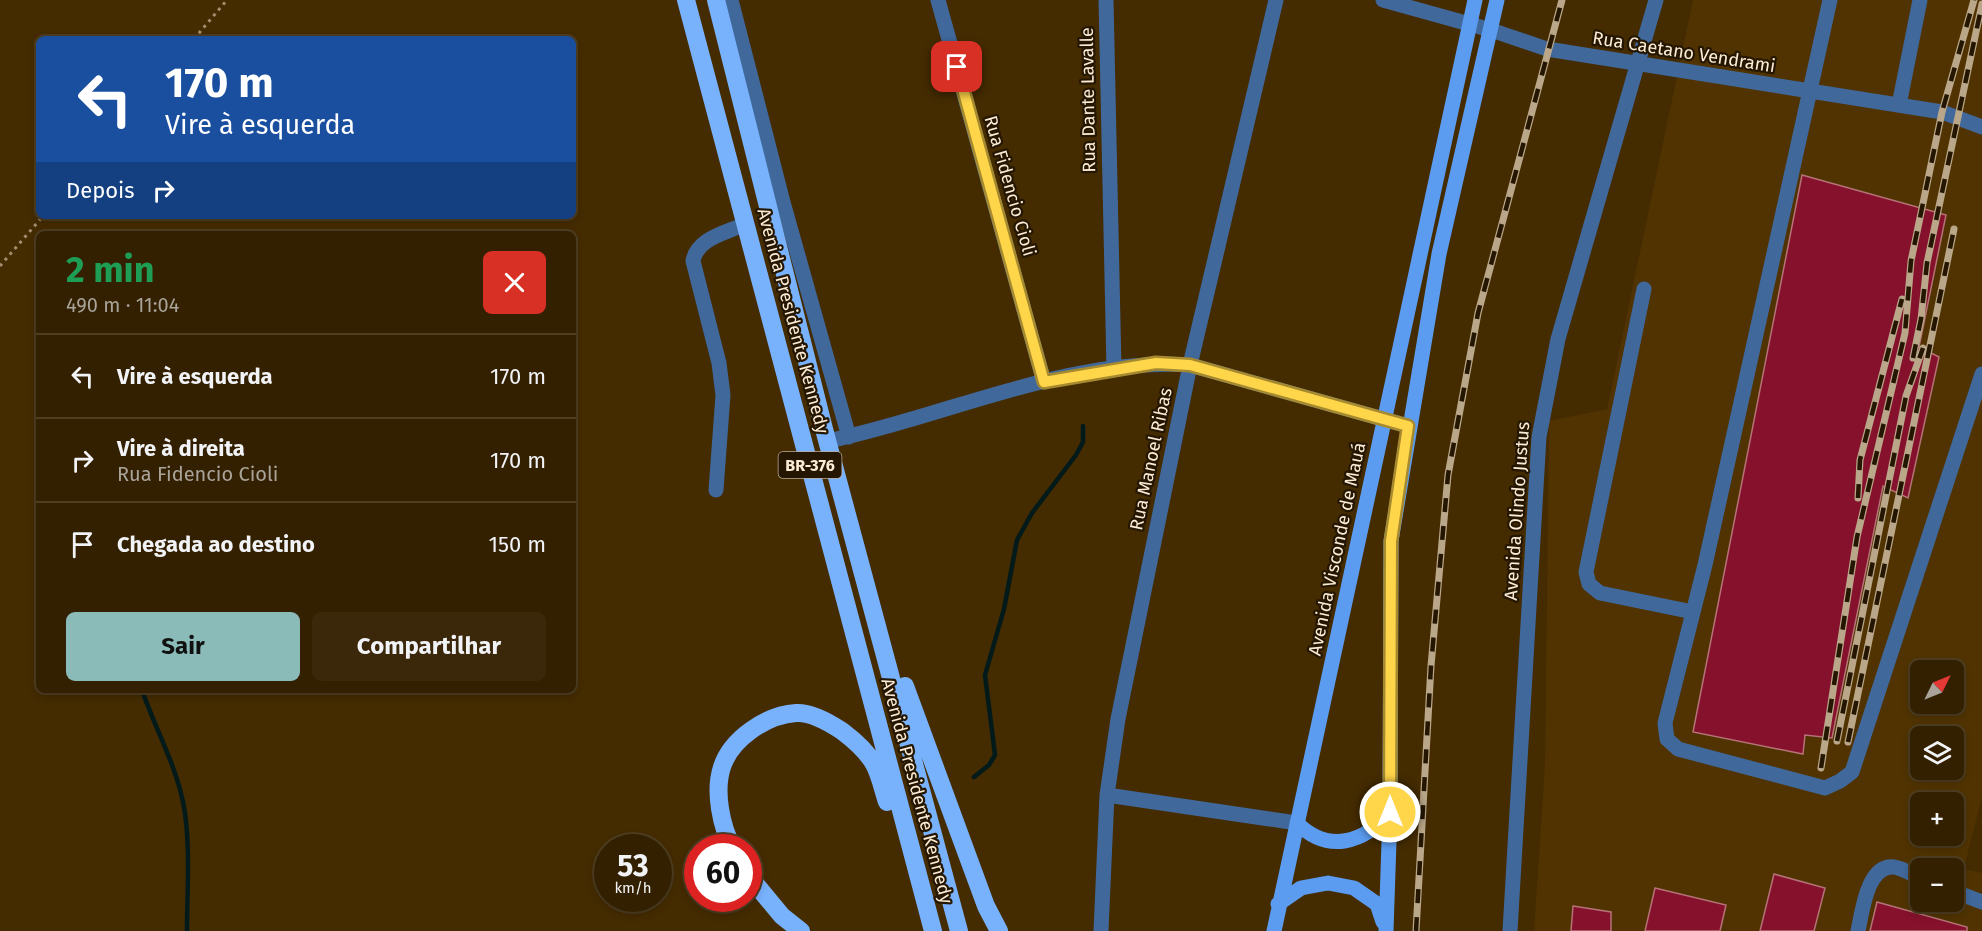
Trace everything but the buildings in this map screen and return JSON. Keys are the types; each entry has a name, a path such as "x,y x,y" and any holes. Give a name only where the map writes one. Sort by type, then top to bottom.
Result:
{"highway":[{"name":"Avenida Presidente Kennedy","path":"686,0 933,931"},
{"name":"Avenida Presidente Kennedy","path":"717,0 750,143 959,931"},
{"path":"851,521 890,646 986,906 999,931"},
{"path":"727,834 719,798 722,767 739,740 765,722 797,713 828,722 857,742 874,763 925,903"},
{"path":"762,892 782,916 801,931"}],"main road":[{"name":"Avenida Visconde de Mauá","path":"1274,931 1474,0"},
{"path":"1386,931 1390,812 1391,541 1408,426 1439,254 1497,0"},
{"path":"1297,823 1308,834 1323,840 1343,841 1370,832 1390,812"},
{"path":"1278,904 1301,888 1319,884 1328,883 1354,888 1377,904 1386,931"}],"street":[{"path":"731,0 783,202 849,437"},
{"name":"Rua Fidencio Cioli","path":"938,0 1044,382"},
{"name":"Rua Dante Lavalle","path":"1106,0 1114,369"},
{"name":"Rua Manoel Ribas","path":"1101,931 1107,795 1118,719 1190,365 1276,0"},
{"name":"Rua Caetano Vendrami","path":"1383,0 1491,30 1547,49 1942,112 1982,127"},
{"name":"Avenida Olindo Justus","path":"1510,931 1539,437 1558,339 1656,0"},
{"path":"1830,0 1693,612 1665,723 1667,739 1678,749 1825,788 1840,782 1852,772 1982,374"},
{"path":"1899,105 1920,0"},
{"path":"716,490 723,395 719,363 693,261 695,250 703,243 745,224"},
{"path":"1644,289 1586,572 1589,584 1599,593 1693,612"},
{"path":"828,441 1044,382 1156,363 1190,365 1408,426"},
{"path":"1107,795 1297,823"},
{"path":"1858,931 1871,879 1881,870 1893,867 1910,874"},
{"path":"1964,895 1982,902"}],"path":[{"path":"197,36 227,0"},
{"path":"0,266 40,219"}],"shaded area":[{"path":"1693,0 1982,0 1982,796 1964,869 1982,873 1982,931 1534,931 1545,765 1549,421 1607,409"}],"waterway":[{"path":"974,777 989,765 995,755 985,675 1004,609 1017,540 1032,513 1076,455 1083,442 1083,426"},
{"path":"143,693 175,773 183,802 188,849 187,931"}],"railway":[{"path":"1416,931 1431,666 1448,475 1478,313 1562,0"},
{"path":"1821,768 1857,537 1905,333 1911,261 1942,112 1974,0"},
{"path":"1913,358 1921,319 1927,263 1982,4"},
{"path":"1848,742 1954,229"},
{"path":"1858,498 1860,460 1902,299"},
{"path":"1837,741 1906,396 1923,348"}],"route":[{"path":"957,67 1044,382 1156,363 1190,365 1408,426 1391,541 1390,812"}]}
